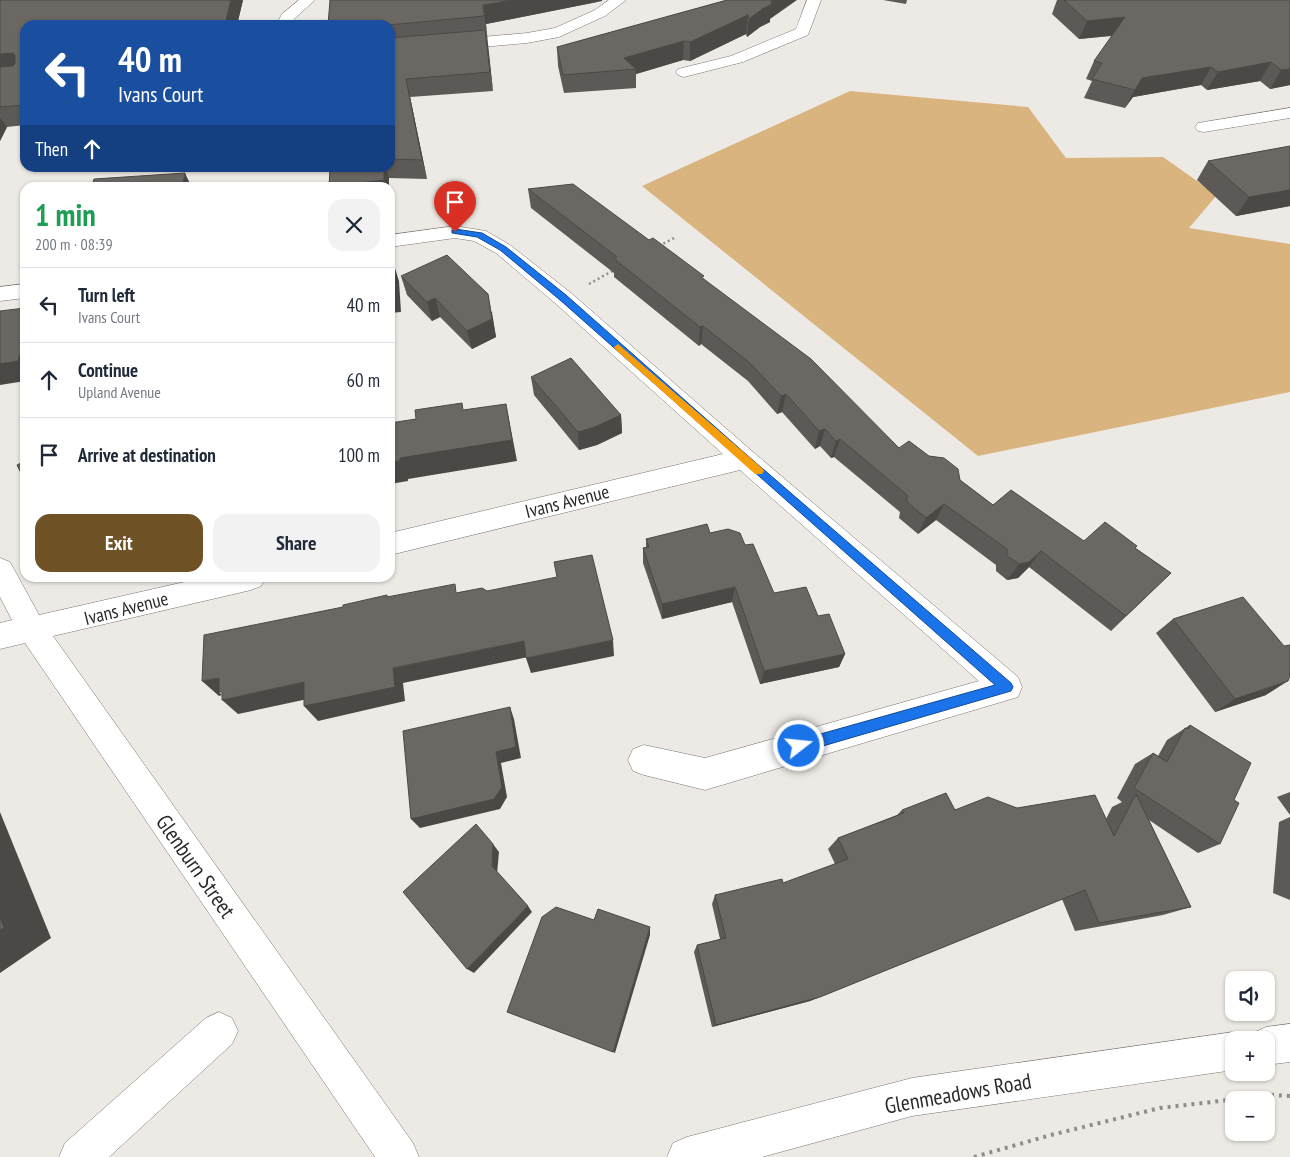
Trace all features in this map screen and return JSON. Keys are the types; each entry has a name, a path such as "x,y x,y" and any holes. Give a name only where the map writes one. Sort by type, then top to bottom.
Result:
{"street":[{"path":"286,20 308,0"},
{"path":"395,50 527,38 559,32 600,14 619,0"},
{"path":"684,72 737,59 803,32 814,0"},
{"path":"1204,127 1290,114"},
{"path":"395,240 455,232 479,235 503,249 563,298 744,459 1007,687 705,774 644,760"},
{"path":"0,294 20,292"},
{"name":"Ivans Avenue","path":"395,543 744,459"},
{"name":"Glenburn Street","path":"0,570 16,633 399,1157"},
{"name":"Ivans Avenue","path":"16,633 234,582"},
{"path":"79,1157 220,1031"},
{"path":"1275,1045 1290,1043"},
{"name":"Glenmeadows Road","path":"687,1157 912,1097 1225,1052"}],"path":[{"path":"657,247 674,238"},
{"path":"563,298 614,270"},
{"path":"974,1157 1051,1135 1160,1108 1272,1096 1290,1096"}],"shaded area":[{"path":"850,91 1028,107 1066,158 1163,157 1217,195 1189,228 1290,244 1290,392 978,456 642,186"}],"building":[{"path":"0,0 231,0 226,20 20,20 20,105 0,107 0,67 13,66 15,64 15,55 13,53 0,54"},
{"path":"330,0 512,0 483,5 484,16 395,24 395,20 328,20"},
{"path":"727,0 773,0 771,1 772,4 749,19 748,15 690,42 684,41 624,58 636,69 563,75 557,47"},
{"path":"1064,0 1290,0 1290,69 1281,70 1271,62 1218,72 1211,67 1142,78 1135,90 1092,79 1102,63 1094,61 1125,17 1087,21"},
{"path":"485,30 490,72 406,79 422,160 395,159 395,38"},
{"path":"1290,146 1290,190 1249,197 1208,161"},
{"path":"330,172 384,172 384,180 329,182"},
{"path":"185,173 183,182 93,182 94,179"},
{"path":"573,184 649,240 653,238 704,276 701,277 811,359 899,448 909,441 929,456 944,458 958,469 960,480 993,505 1011,490 1084,541 1105,522 1137,546 1135,548 1171,573 1126,616 1041,551 1029,562 1019,564 1007,556 1007,549 944,504 926,518 907,502 907,495 840,439 836,441 825,429 819,431 786,394 781,396 750,363 703,326 700,327 613,258 617,257 528,189"},
{"path":"447,255 488,294 492,319 467,331 435,298 427,302 401,276"},
{"path":"20,309 20,354 18,361 0,364 0,311"},
{"path":"571,358 621,415 595,427 578,432 531,377"},
{"path":"462,403 463,410 506,404 512,440 400,458 400,461 395,462 395,422 416,419 415,410"},
{"path":"707,524 710,533 728,529 740,533 745,545 753,544 774,593 806,587 818,616 829,614 845,654 764,671 735,587 662,604 643,548 649,547 646,539"},
{"path":"592,555 613,640 526,658 524,641 393,668 395,687 304,706 304,682 222,700 222,692 219,692 219,678 202,681 204,635 343,607 343,605 387,595 387,597 455,584 456,593 482,588 487,591 557,577 554,562"},
{"path":"1243,597 1284,646 1290,645 1290,676 1288,681 1235,699 1173,619"},
{"path":"510,707 516,747 496,752 502,787 494,799 411,819 403,731"},
{"path":"1190,725 1251,763 1234,800 1239,803 1220,844 1134,788 1153,753 1167,762 1185,728 1188,729"},
{"path":"946,793 955,810 988,797 1017,808 1095,795 1114,836 1136,794 1191,907 1099,923 1085,890 820,997 716,1025 697,945 726,938 715,895 782,879 783,883 848,859 838,838 904,813 902,810"},
{"path":"476,824 493,844 492,866 528,906 467,969 403,892"},
{"path":"556,907 594,920 598,909 650,927 613,1052 507,1012 542,917"},
{"path":"0,916 4,928 0,930"}],"slow traffic":[{"path":"618,347 758,471"}],"route":[{"path":"455,232 479,235 503,249 563,298 744,459 1007,687 799,746"}]}
